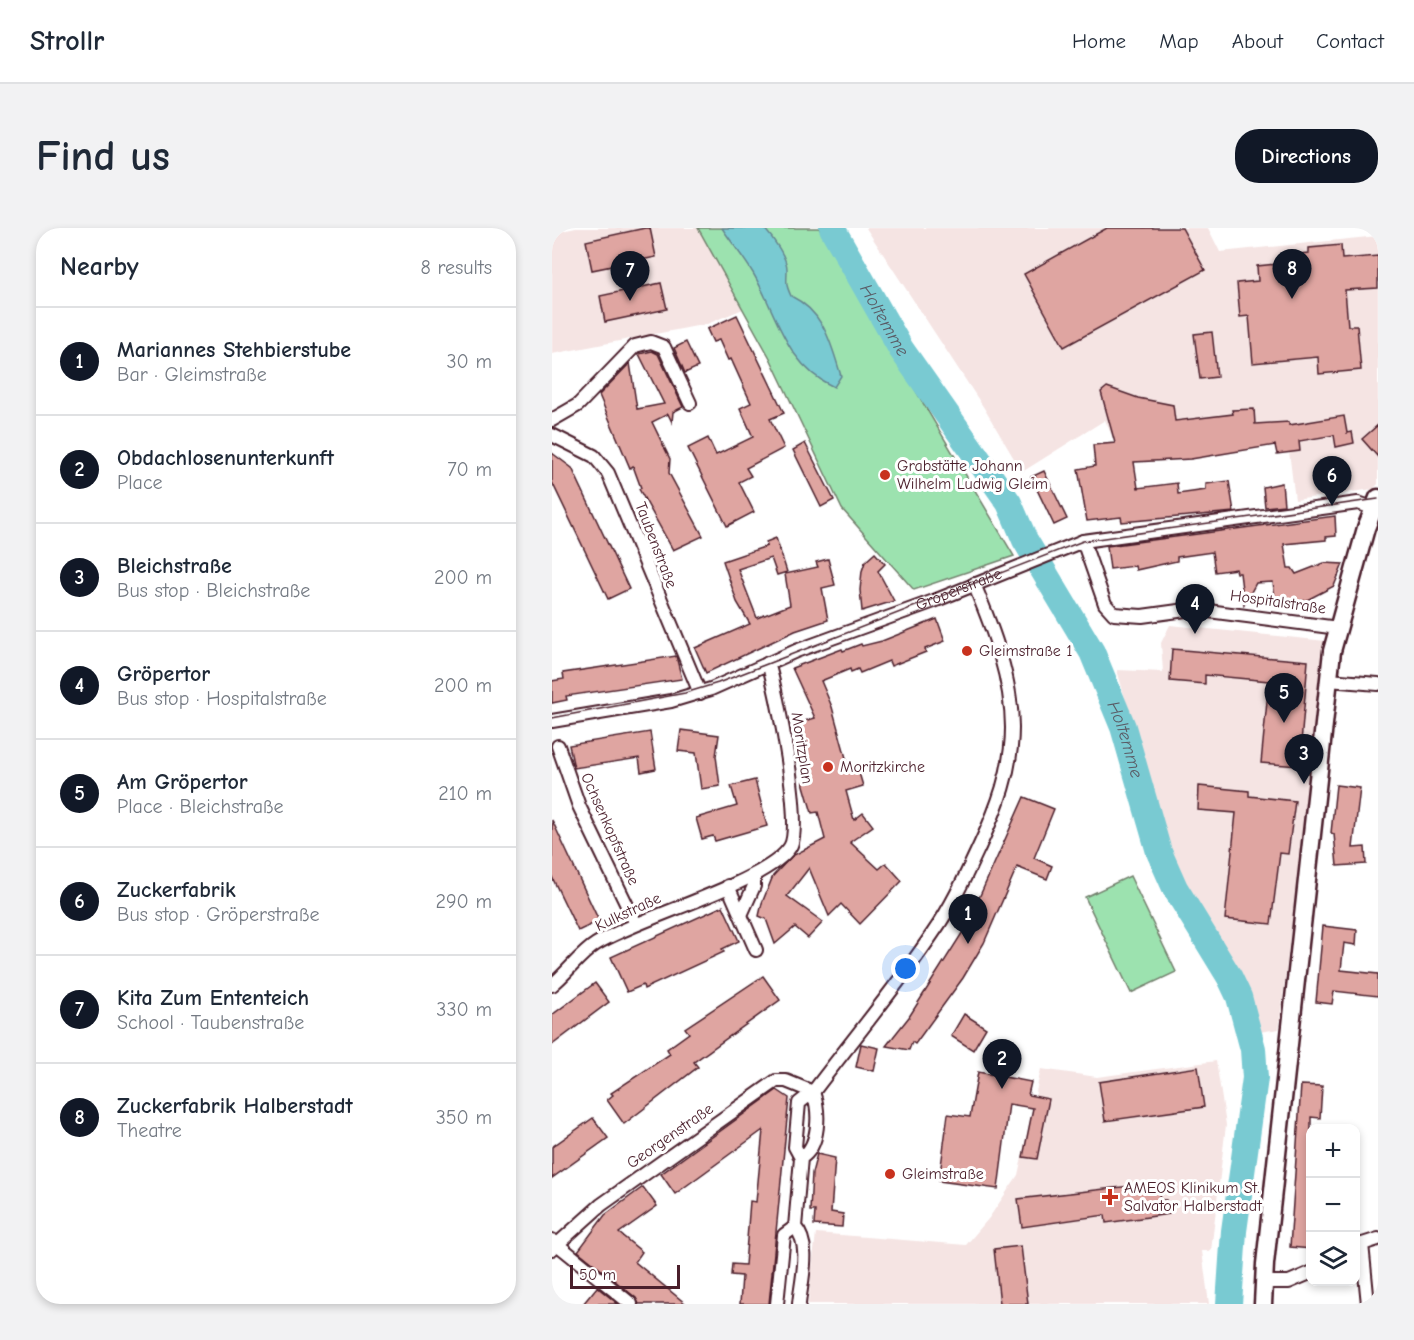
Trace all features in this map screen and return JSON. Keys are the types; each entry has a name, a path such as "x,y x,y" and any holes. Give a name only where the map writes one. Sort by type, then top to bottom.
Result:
{"main road":[{"path":"1263,1304 1263,1282 1328,680 1338,628 1376,502"}],"street":[{"path":"552,420 578,405 635,346 651,342 664,347 690,404"},
{"name":"Taubenstraße","path":"552,435 594,456 609,472 700,693"},
{"name":"Gröperstraße","path":"552,721 671,701 700,693 768,663 1083,541 1358,502 1376,502"},
{"name":"Hospitalstraße","path":"1083,541 1105,604 1114,614 1142,616 1193,609 1338,628"},
{"path":"799,1304 805,1245 802,1235 795,1227 801,1158 795,1147 799,1102 813,1092 934,933 960,887 998,804 1010,766 1012,727 997,643 974,584"},
{"name":"Moritzplan","path":"768,663 776,686 792,796 795,838"},
{"path":"1328,680 1378,684"},
{"name":"Ochsenkopfstraße","path":"558,746 579,806 636,924"},
{"name":"Kulkstraße","path":"552,984 594,945 636,924 754,875 774,863 790,848 795,838"},
{"path":"741,915 754,886 754,875"},
{"path":"728,886 756,950"},
{"name":"Georgenstraße","path":"553,1244 601,1205 776,1081 786,1081 813,1092"},
{"path":"801,1158 810,1153 814,1145 818,1105 813,1092"},
{"path":"777,1304 784,1234 795,1227"},
{"path":"1360,1245 1378,1239"},
{"path":"553,1244 631,1304"},
{"path":"1360,1252 1368,1304"},
{"path":"1263,1282 1289,1282 1306,1275"}],"shaded area":[{"path":"576,228 698,228 743,309 707,324 552,354 552,233"},
{"path":"866,228 1208,228 1220,252 1378,236 1378,484 1373,489 1295,500 1288,443 1194,459 1123,462 1105,420 1022,472 984,408"},
{"path":"1170,625 1326,641 1279,1029 1259,1032 1172,864 1117,670 1163,672 1161,643"},
{"name":"AMEOS Klinikum St. Salvator Halberstadt","path":"1216,1061 1226,1125 1211,1251 1202,1251 1209,1304 808,1304 816,1233 966,1245 989,1218 1018,1175 1041,1069 1097,1077"}],"green space":[{"path":"698,228 819,228 1014,556 914,590 842,509 770,358"},
{"path":"1130,876 1176,972 1131,993 1085,897"}],"water":[{"path":"722,228 764,228 775,242 786,264 787,285 791,296 811,311 825,330 841,376 834,387 817,378 793,352 753,273"}],"building":[{"path":"650,228 656,257 592,270 586,241"},
{"path":"1107,228 1182,228 1205,270 1064,347 1024,274"},
{"path":"1341,245 1342,259 1378,256 1378,288 1345,290 1348,326 1357,326 1361,370 1319,374 1318,357 1253,363 1249,316 1240,317 1237,283 1258,281 1257,266 1288,263 1288,255 1309,253 1309,248"},
{"path":"661,283 667,309 605,322 600,296"},
{"path":"737,315 784,413 770,419 784,448 746,468 751,476 739,482 754,512 727,526 688,448 708,438 716,455 753,437 740,408 751,403 731,359 728,360 719,340 713,342 707,329"},
{"path":"1212,332 1217,377 1200,379 1194,334"},
{"path":"686,342 698,367 685,373 674,348"},
{"path":"652,351 658,354 683,407 673,412 672,422 668,414 652,422 670,459 669,473 703,536 673,550 639,489 641,488 633,466 630,468 599,395 630,363 637,409 664,404 639,354"},
{"path":"1107,387 1138,398 1173,405 1175,421 1233,414 1232,410 1254,409 1255,424 1289,422 1289,425 1344,416 1347,433 1352,432 1354,443 1336,447 1334,435 1299,441 1300,451 1277,454 1275,445 1191,459 1134,462 1138,488 1177,483 1178,494 1206,490 1206,484 1229,481 1234,512 1122,522 1121,517 1087,521 1078,469 1095,466 1093,445 1115,443 1101,392"},
{"path":"1378,425 1378,457 1362,439"},
{"path":"805,443 834,500 821,507 793,450"},
{"path":"552,453 572,468 629,589 608,599 552,482"},
{"path":"1044,471 1067,519 1054,525 1031,477"},
{"path":"1282,483 1284,505 1265,507 1263,487"},
{"path":"1335,516 1336,536 1326,537 1326,540 1284,544 1288,568 1292,568 1296,574 1324,563 1343,564 1334,586 1307,600 1276,606 1273,582 1256,583 1244,605 1240,573 1237,573 1236,569 1215,572 1212,552 1177,557 1177,561 1136,570 1135,566 1110,569 1107,546"},
{"path":"776,538 787,572 777,575 771,558 738,569 757,618 790,605 785,574 818,567 816,562 828,559 835,585 822,588 828,620 795,631 706,673 695,648 750,624 737,602 723,561 767,546 766,542"},
{"path":"875,553 885,564 878,571 894,601 862,611 860,590 862,571 865,562"},
{"path":"937,619 945,641 925,649 926,652 891,666 889,661 860,673 858,669 851,672 850,669 821,681 832,707 849,769 857,766 863,786 846,791 854,820 863,813 873,826 850,842 879,869 886,863 902,881 860,924 841,904 829,916 809,868 787,896 823,922 808,938 795,927 775,944 766,919 759,916 773,876 792,856 825,839 818,812 812,813 803,782 811,780 794,724 815,718 792,668 842,649 843,651 861,644 862,646 882,641"},
{"path":"1172,649 1308,661 1299,766 1261,763 1269,681 1205,675 1205,684 1170,681"},
{"path":"676,656 682,679 566,696 567,700 552,703 552,681 564,679 563,673"},
{"path":"681,730 719,735 716,756 720,786 701,789 696,753 678,751"},
{"path":"650,732 656,769 641,772 639,758 574,768 569,745"},
{"path":"755,780 767,826 715,841 713,836 702,839 696,818 737,806 731,786"},
{"path":"1336,785 1360,788 1353,848 1365,847 1366,864 1337,866 1334,834 1331,833"},
{"path":"1199,786 1249,791 1249,796 1295,801 1288,854 1280,853 1271,924 1225,919 1236,813 1198,810"},
{"path":"1024,797 1054,809 1034,858 1052,866 1047,879 1017,867 984,943 963,978 915,1044 912,1042 909,1050 886,1046 909,1017 966,927"},
{"path":"552,820 599,921 578,931 552,877"},
{"path":"723,906 739,941 722,949 724,952 644,989 643,985 627,992 611,957"},
{"path":"1323,926 1357,930 1356,945 1344,943 1341,970 1378,974 1378,996 1334,991 1332,1004 1316,1002"},
{"path":"763,976 780,1000 694,1062 698,1067 624,1124 607,1100 613,1095 611,1093 670,1054 667,1049 689,1033 685,1028"},
{"path":"595,983 609,1002 552,1045 552,1015"},
{"path":"964,1014 986,1028 973,1050 951,1036"},
{"path":"861,1044 879,1048 874,1071 856,1067"},
{"path":"1198,1067 1204,1107 1105,1121 1099,1082"},
{"path":"978,1072 1031,1082 1028,1095 1049,1099 1037,1159 1023,1157 1033,1108 1009,1104 998,1189 939,1181 948,1114 970,1117"},
{"path":"1301,1085 1322,1086 1320,1118 1311,1117 1311,1124 1306,1124 1306,1249 1290,1247"},
{"path":"777,1090 789,1098 769,1304 740,1304 742,1276 731,1275 732,1264 745,1265 750,1201 756,1202 763,1130 675,1194 661,1174"},
{"path":"593,1118 608,1138 552,1178 552,1147"},
{"path":"817,1154 835,1158 831,1212 843,1214 842,1227 814,1225 815,1211 810,1211 812,1173"},
{"path":"1157,1183 1160,1200 1166,1200 1169,1214 1106,1223 1105,1215 1022,1227 1018,1199"},
{"path":"643,1187 657,1206 619,1233 642,1252 635,1262 686,1304 639,1304 636,1298 578,1251 605,1215"},
{"path":"1021,1246 1028,1304 1000,1304 994,1249"},
{"path":"597,1287 618,1304 583,1304"}],"waterway":[{"name":"Holtemme","path":"832,228 901,349 1009,503 1025,540 1092,652 1123,727 1159,852 1175,888 1230,978 1239,997 1253,1049 1255,1078 1234,1231 1229,1304"}],"tram line":[{"path":"552,718 685,693 718,683 1083,541 1378,499"}],"place":[{"name":"Zuckerfabrik Halberstadt","path":"1292,299"},
{"name":"Kita Zum Ententeich","path":"630,301"},
{"name":"Grabstätte Johann Wilhelm Ludwig Gleim","path":"885,475"},
{"name":"Zuckerfabrik","path":"1332,506"},
{"name":"Gröpertor","path":"1195,634"},
{"name":"Gleimstraße 1","path":"967,651"},
{"name":"Am Gröpertor","path":"1284,723"},
{"name":"Moritzkirche","path":"828,767"},
{"name":"Bleichstraße","path":"1304,784"},
{"name":"Mariannes Stehbierstube","path":"968,944"},
{"name":"Obdachlosenunterkunft","path":"1002,1089"},
{"name":"Gleimstraße","path":"890,1174"},
{"name":"AMEOS Klinikum St. Salvator Halberstadt","path":"1110,1197"}]}
